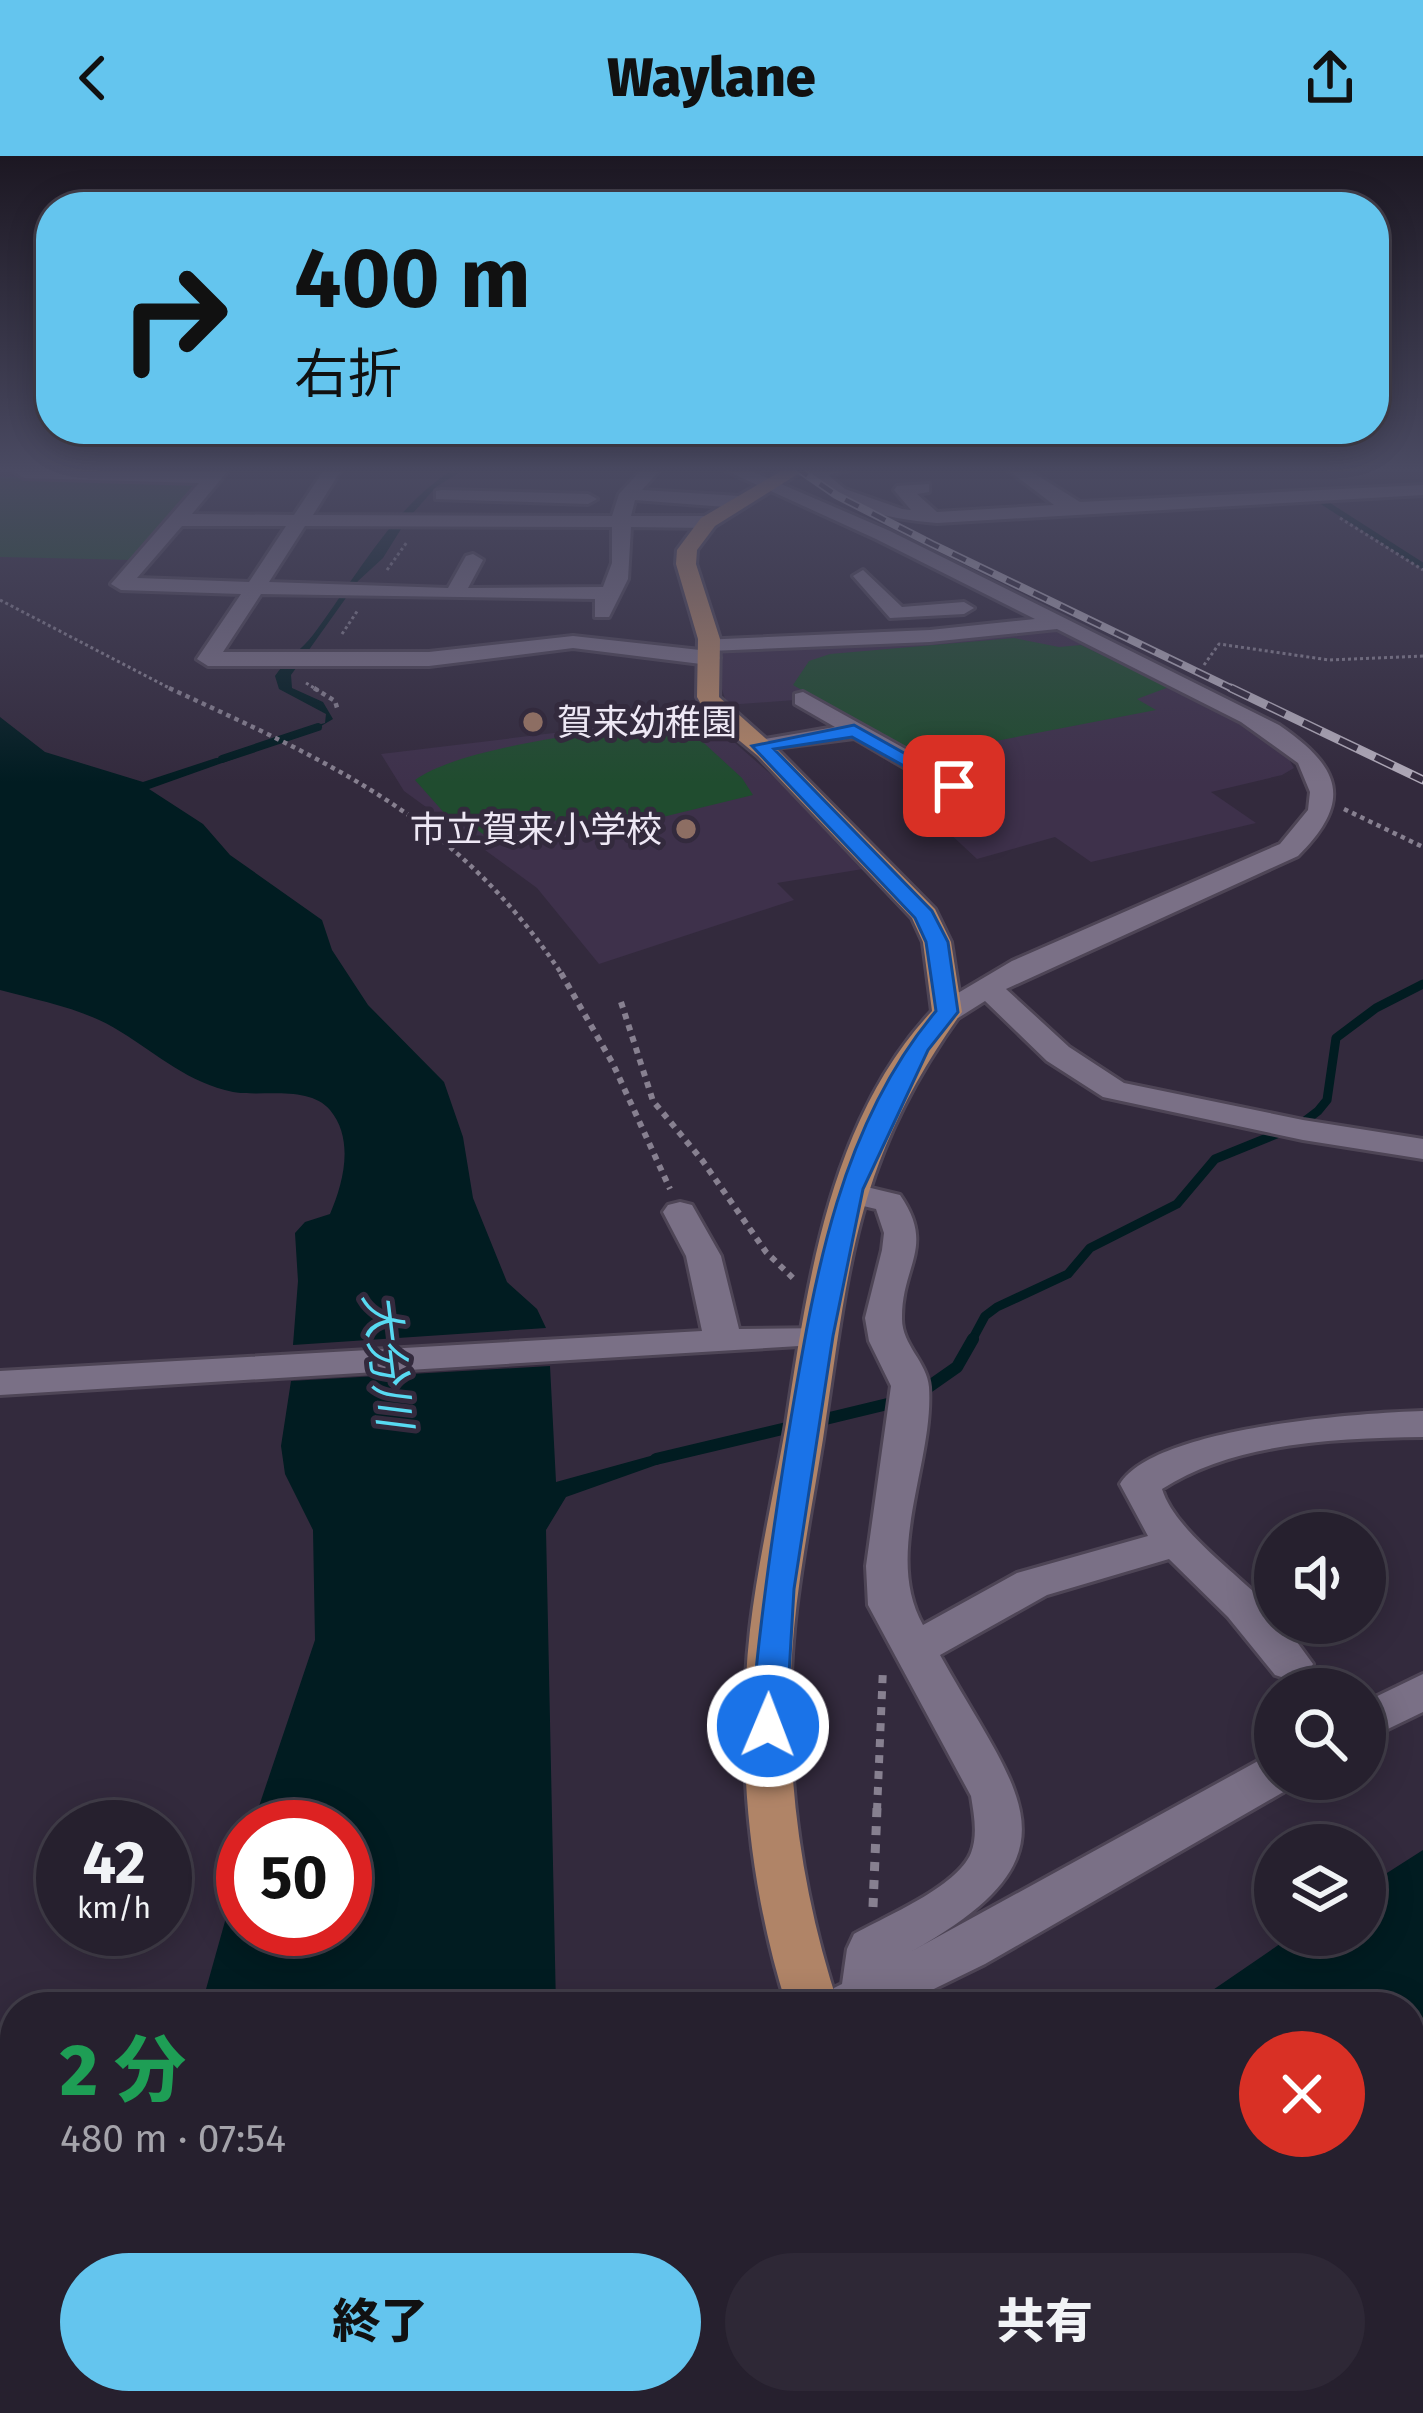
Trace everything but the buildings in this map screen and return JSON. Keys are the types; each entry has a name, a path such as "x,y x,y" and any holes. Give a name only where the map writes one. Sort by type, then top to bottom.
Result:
{"main road":[{"path":"688,572 709,651 710,703 761,746 925,915 937,942 947,1012 917,1048 850,1193 819,1336 778,1589 768,1685 779,1862 809,1992"}],"street":[{"path":"131,572 121,584 360,591 456,600 607,593"},
{"path":"266,572 208,659 433,659 554,642 709,651 1060,623"},
{"path":"456,600 468,572"},
{"path":"604,644 602,605 618,572"},
{"path":"947,1012 986,986 1276,857 1307,835 1324,804 1322,782 1313,765 1281,736 958,572"},
{"path":"863,576 897,614 964,608"},
{"path":"935,611 944,635"},
{"path":"427,686 433,659"},
{"path":"803,699 954,786"},
{"path":"761,746 854,731"},
{"path":"986,986 1058,1054 1114,1090 1303,1130 1423,1149"},
{"path":"850,1193 888,1202 902,1226 885,1333 908,1369 910,1386 887,1566 890,1605 995,1796 1002,1835 992,1869 861,1984"},
{"path":"680,1212 692,1226 701,1251 712,1341"},
{"path":"0,1383 819,1336"},
{"path":"1291,1664 1145,1501 1139,1490 1143,1479 1210,1454 1310,1430 1350,1424 1423,1424"},
{"path":"912,1651 1032,1584 1178,1542"},
{"path":"1386,1711 1423,1691"},
{"path":"861,1984 968,1949 1254,1786"}],"path":[{"path":"0,600 65,639 356,781 452,845 484,873 555,959 622,1078 680,1212"},
{"path":"1204,665 1219,644 1330,660 1423,656"},
{"path":"1329,804 1423,847"},
{"path":"621,1002 653,1101 692,1146 766,1252 800,1282"},
{"path":"861,1984 890,1605"}],"shaded area":[{"path":"357,572 367,572 291,675 292,688 323,702 333,719 311,732 303,729 325,723 326,714 279,689 275,676 313,635"},
{"path":"1046,627 1254,728 1283,749 1294,768 1211,792 1256,823 1091,862 1055,837 977,859 902,789 949,779 808,699 727,705 721,686 718,648"},
{"path":"703,715 782,784 863,869 777,883 794,900 599,964 537,888 404,791 381,754"},
{"path":"0,717 45,752 143,782 216,758 239,757 149,789 203,824 230,855 322,920 332,950 368,1005 444,1082 463,1137 473,1198 507,1282 537,1309 546,1328 293,1345 298,1281 295,1233 305,1222 330,1214 335,1202 344,1162 338,1122 330,1110 310,1097 217,1088 93,1017 0,990"},
{"path":"550,1366 556,1482 654,1455 659,1464 566,1497 546,1530 556,1992 205,1992 216,1953 372,1956 372,1800 261,1800 315,1640 313,1530 285,1474 281,1446 291,1381"},
{"path":"1423,1850 1423,1992 1210,1992 1262,1956 1386,1956 1386,1874"}],"green space":[{"path":"1014,638 1059,647 1081,645 1169,687 1137,699 1156,710 918,756 793,685 809,661 830,654"},
{"path":"680,721 742,778 753,795 597,833 574,816 487,837 465,821 454,824 415,780 503,748"}],"waterway":[{"path":"222,759 318,727"},
{"path":"971,1342 985,1316 997,1307 1068,1274 1090,1248 1177,1204 1215,1159 1301,1124 1318,1111 1327,1100 1336,1038 1376,1008 1423,984"},
{"path":"917,1395 957,1367 973,1339"},
{"path":"813,1422 900,1401"},
{"path":"656,1459 795,1426"}],"railway":[{"path":"991,572 1237,691"},
{"path":"1231,688 1423,780"}],"place":[{"name":"賀来幼稚園","path":"533,722"},
{"name":"市立賀来小学校","path":"686,829"}],"route":[{"path":"768,1726 778,1589 819,1336 850,1189 917,1048 947,1012 937,942 925,915 761,746 854,731 954,786"}],"water label":[{"name":"大分川","path":"388,1360"}]}
